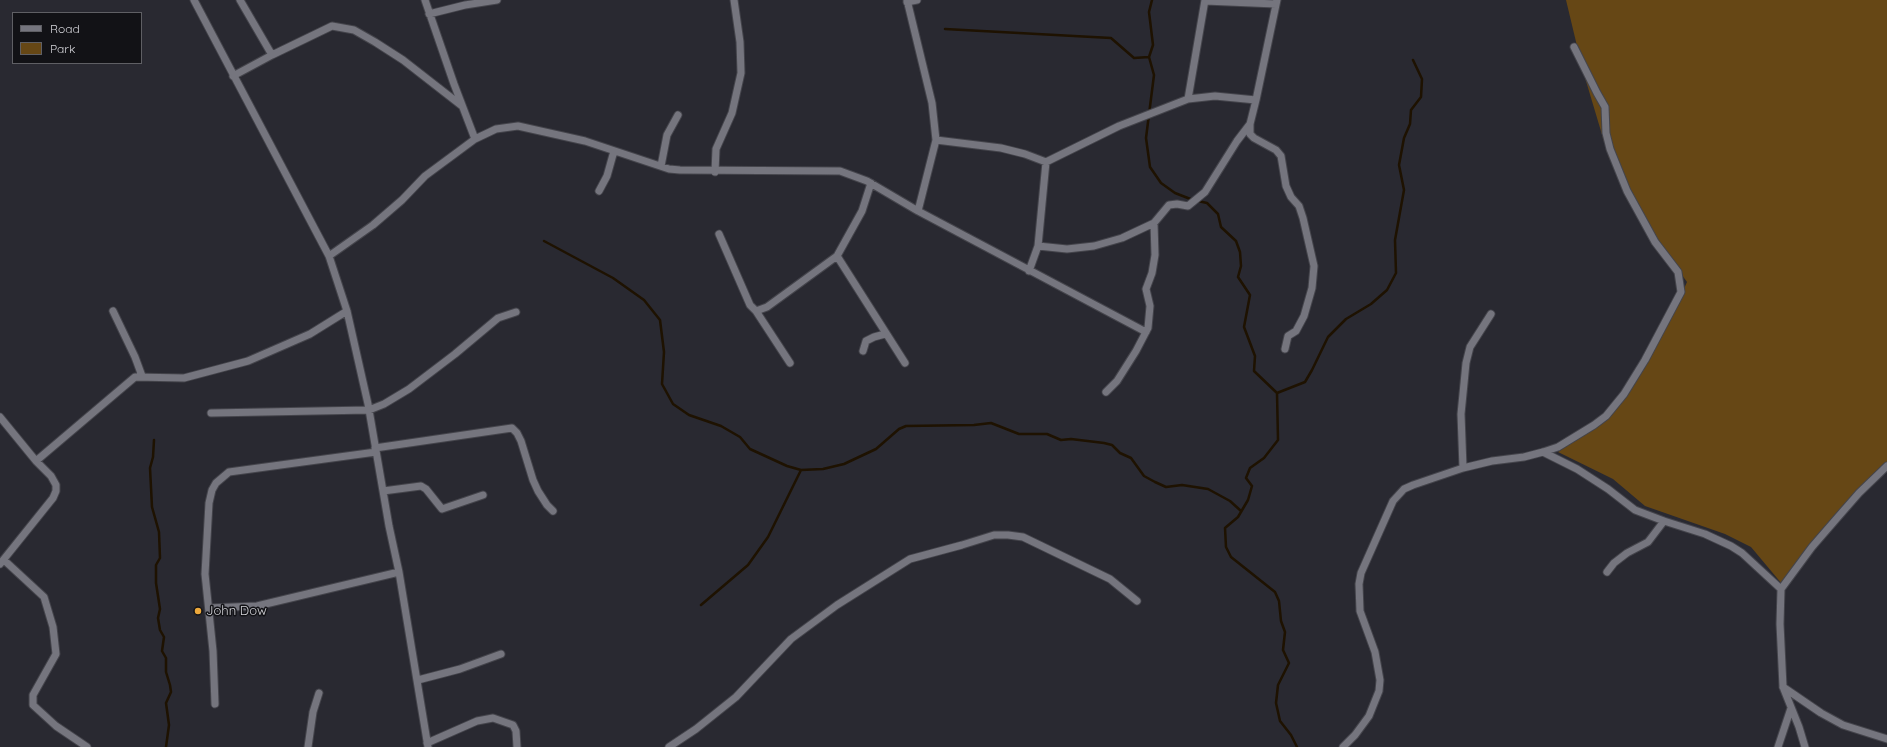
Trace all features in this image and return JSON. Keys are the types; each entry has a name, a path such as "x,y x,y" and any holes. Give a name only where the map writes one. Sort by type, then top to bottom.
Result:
{"street":[{"path":"194,0 329,256 347,311 369,410 399,572 418,680 427,745 477,721 493,718 514,727 517,747"},
{"path":"240,0 272,55"},
{"path":"425,0 462,107 475,139"},
{"path":"429,14 465,5 497,0"},
{"path":"715,172 716,149 732,113 740,73 740,42 734,0"},
{"path":"917,0 907,1 932,104 936,140 918,211"},
{"path":"1188,99 1205,0 1276,2 1249,132 1252,137 1276,150 1281,156 1286,186 1291,198 1299,206 1314,266 1312,288 1304,316 1296,331 1288,336 1285,349"},
{"path":"233,76 332,26 354,30 403,60 462,107"},
{"path":"1343,747 1355,735 1369,716 1379,690 1380,680 1375,652 1360,611 1359,584 1361,573 1393,501 1404,489 1463,468 1492,461 1524,457 1558,447 1575,438 1606,416 1615,407 1645,360 1681,292 1678,272 1655,242 1627,191 1612,156 1608,141 1605,107 1574,47"},
{"path":"936,140 1001,148 1025,154 1046,162 1119,126 1188,99 1215,96 1256,100"},
{"path":"661,166 667,135 678,115"},
{"path":"1038,246 1067,249 1094,246 1122,238 1154,223 1169,205 1177,204 1188,206 1205,192 1237,141 1250,124"},
{"path":"329,256 373,225 402,200 425,176 475,139 496,129 518,126 585,141 661,166 680,170 715,172 840,171 854,174 918,211 1146,332"},
{"path":"599,191 607,176 614,151"},
{"path":"1029,271 1038,246 1046,162"},
{"path":"756,311 767,307 837,256 862,211 871,184"},
{"path":"1106,392 1116,381 1136,352 1150,320 1150,306 1146,289 1152,273 1155,255 1154,223"},
{"path":"719,234 750,305 756,311 790,363"},
{"path":"837,256 904,363"},
{"path":"36,461 131,379 142,376 184,378 259,357 310,334 347,311"},
{"path":"113,312 135,357 142,376"},
{"path":"211,413 369,410 384,404 410,389 498,318 516,312"},
{"path":"1463,468 1461,414 1466,363 1470,348 1491,314"},
{"path":"863,351 866,341 874,336 885,334"},
{"path":"0,417 36,461 54,480 56,485 55,494 2,562 44,597 53,627 56,654 33,695 33,705 56,726 87,747"},
{"path":"214,704 206,574 209,503 212,490 221,477 229,472 512,428 521,441 538,491 547,505 553,510"},
{"path":"1543,452 1577,469 1608,489 1635,510 1664,522 1705,534 1731,546 1742,553 1781,589"},
{"path":"1805,747 1792,708 1783,687 1780,624 1781,589 1812,547 1843,511 1887,466"},
{"path":"383,491 421,486 426,489 442,509 483,495"},
{"path":"1607,572 1614,563 1627,553 1648,542 1664,522"},
{"path":"669,747 696,729 736,697 791,638 837,605 910,559 962,546 987,537 1008,535 1022,537 1100,573 1110,579 1137,601"},
{"path":"209,608 257,606 399,572"},
{"path":"418,680 460,669 501,654"},
{"path":"1783,687 1821,714 1843,725 1887,739"},
{"path":"308,747 313,712 320,693"},
{"path":"1778,747 1792,708"}],"green space":[{"path":"1566,0 1887,0 1887,465 1782,584 1751,547 1725,534 1645,506 1613,479 1558,452 1609,417 1670,320 1687,282 1659,243 1609,158 1583,71"}],"waterway":[{"path":"1152,0 1149,12 1153,45 1149,57 1154,75 1146,138 1150,167 1161,183 1175,193 1193,200"},
{"path":"945,29 1111,38 1134,58 1149,57"},
{"path":"1297,747 1291,735 1280,721 1276,703 1278,685 1289,663 1283,650 1285,632 1281,621 1279,601 1275,592 1231,557 1226,547 1225,528 1238,517 1248,500 1252,486 1246,478 1250,468 1264,458 1278,440 1277,393 1305,382 1328,337 1346,319 1371,304 1387,290 1396,273 1395,240 1404,190 1399,165 1404,138 1410,124 1411,110 1421,97 1422,79 1413,60"},
{"path":"1198,201 1207,203 1218,214 1221,227 1236,241 1240,252 1241,266 1238,277 1250,295 1244,327 1255,356 1254,371 1277,393"},
{"path":"544,241 613,278 644,300 660,320 664,352 662,384 673,404 689,415 721,426 740,437 750,449 787,466 801,470 823,469 844,464 876,449 899,429 906,426 974,425 991,423 1019,434 1047,434 1061,440 1071,439 1112,445 1120,453 1131,458 1144,476 1155,482 1166,487 1182,485 1208,489 1230,501 1241,511"},
{"path":"154,440 153,457 150,468 152,507 159,532 160,558 156,565 156,583 160,609 158,618 160,630 164,637 162,651 166,658 166,672 171,692 166,703 169,725 166,747"},
{"path":"701,605 748,565 768,537 801,470"}],"place":[{"name":"John Dow","path":"198,611"}]}
